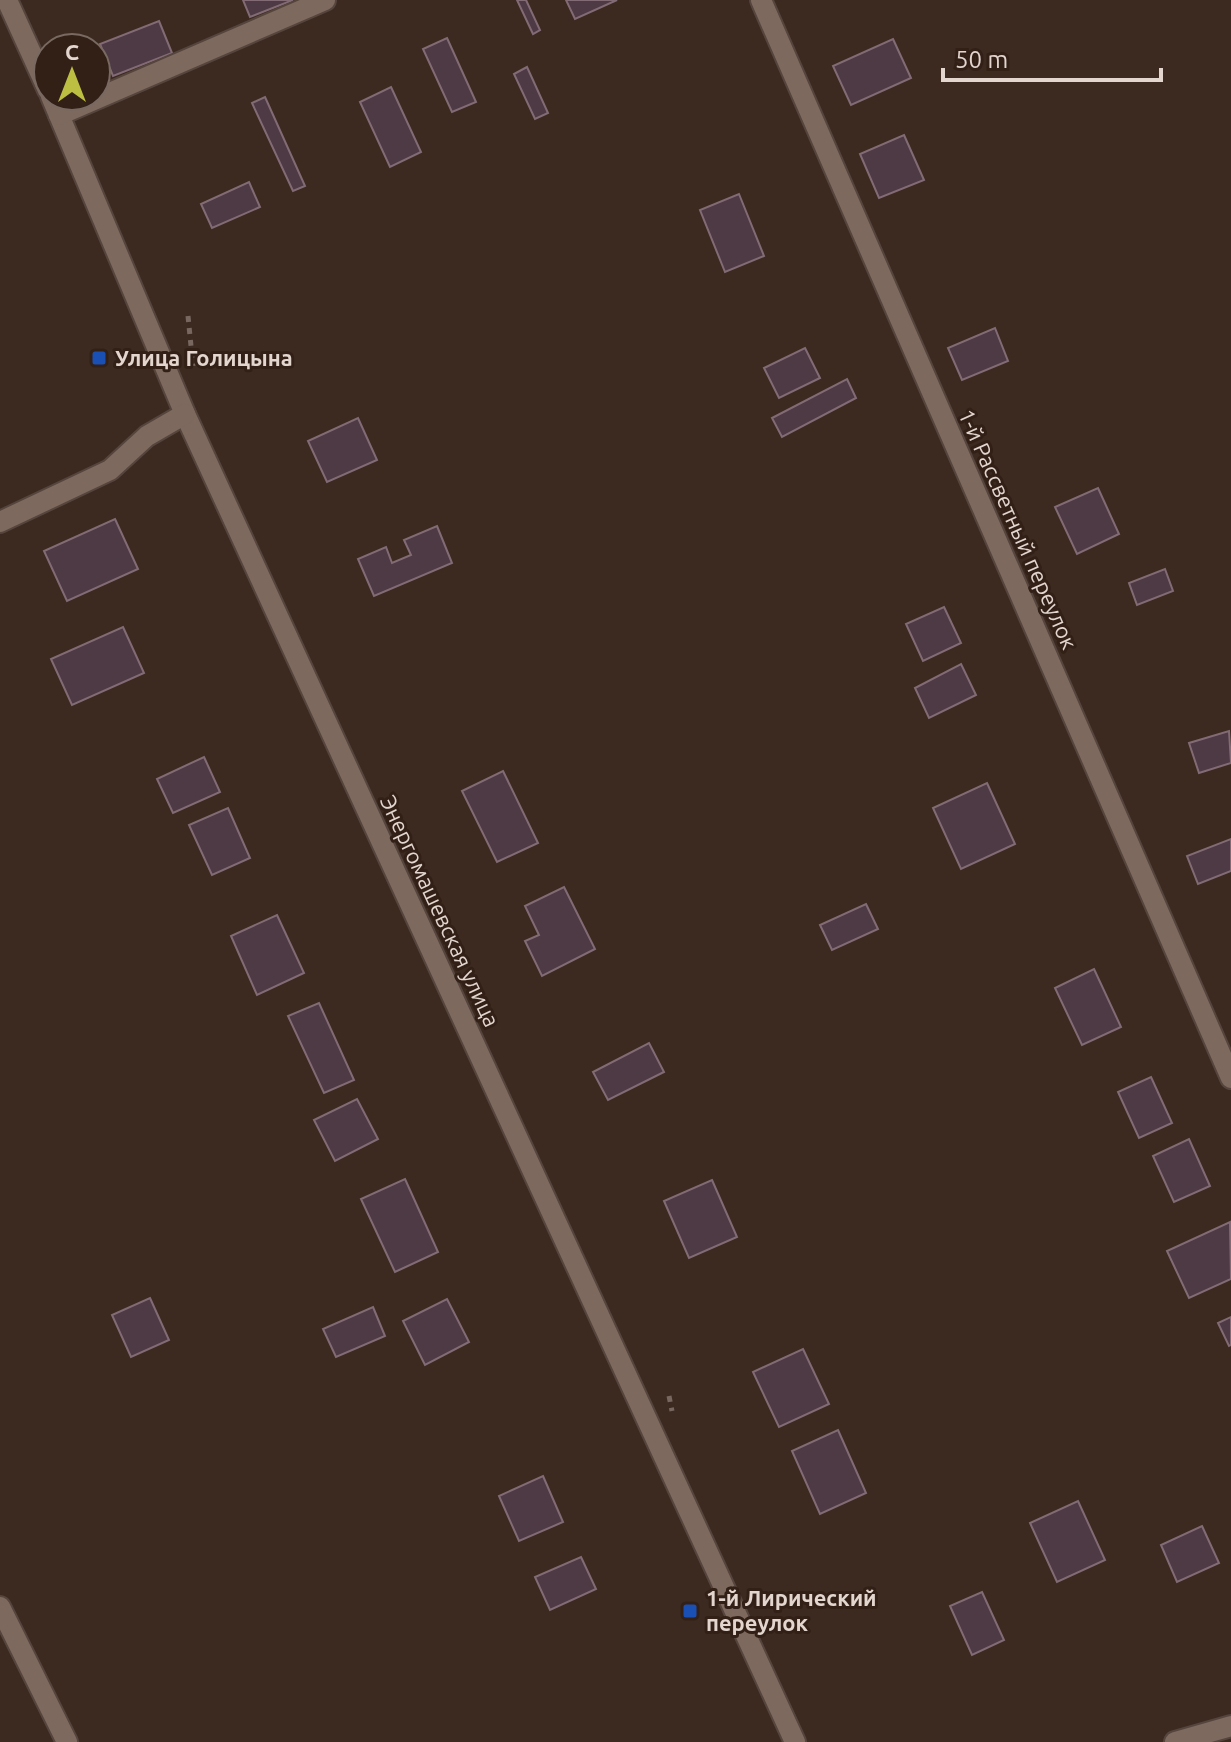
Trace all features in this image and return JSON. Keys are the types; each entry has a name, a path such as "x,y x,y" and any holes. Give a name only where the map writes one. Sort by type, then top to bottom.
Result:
{"street":[{"path":"7,0 32,55"},
{"path":"59,115 325,0"},
{"name":"1-й Рассветный переулок","path":"761,0 1231,1078"},
{"name":"Энергомашевская улица","path":"58,112 185,414 795,1742"},
{"path":"0,522 110,470 147,436 185,414"},
{"path":"0,1607 67,1742"},
{"path":"1175,1742 1231,1726"}],"path":[{"path":"188,316 193,366"}],"building":[{"path":"243,0 293,0 250,17"},
{"path":"517,0 526,0 540,30 533,34"},
{"path":"566,0 617,0 575,19"},
{"path":"159,21 172,53 113,76 112,39"},
{"path":"447,38 476,102 452,112 423,49"},
{"path":"893,39 911,78 851,105 833,66"},
{"path":"527,67 548,113 535,119 514,74"},
{"path":"391,87 421,152 390,167 360,102"},
{"path":"265,97 305,186 293,191 252,103"},
{"path":"904,135 924,180 879,198 860,154"},
{"path":"249,182 260,207 212,228 201,204"},
{"path":"739,194 764,256 725,272 700,210"},
{"path":"995,328 1008,361 962,380 948,348"},
{"path":"805,348 820,378 779,398 764,368"},
{"path":"847,379 856,398 782,437 772,418"},
{"path":"358,418 377,460 327,482 308,441"},
{"path":"1098,488 1119,534 1077,554 1055,507"},
{"path":"115,519 138,569 67,601 44,551"},
{"path":"437,526 452,563 374,596 358,559 386,547 392,563 411,555 404,540"},
{"path":"1165,569 1173,591 1137,605 1129,583"},
{"path":"944,607 961,643 923,661 906,624"},
{"path":"123,627 144,673 72,705 51,659"},
{"path":"961,664 976,695 929,718 915,688"},
{"path":"1229,731 1231,763 1199,773 1189,743"},
{"path":"204,757 220,792 173,813 157,779"},
{"path":"503,771 538,843 497,862 462,791"},
{"path":"987,783 1015,844 961,869 933,808"},
{"path":"228,808 250,858 212,875 189,825"},
{"path":"1231,839 1231,871 1198,884 1187,856"},
{"path":"564,887 595,949 542,976 525,941 539,935 525,906"},
{"path":"866,904 878,929 832,950 820,925"},
{"path":"277,915 304,973 257,995 231,936"},
{"path":"1094,969 1121,1027 1082,1045 1055,988"},
{"path":"319,1003 354,1080 324,1093 288,1016"},
{"path":"649,1043 664,1072 608,1100 593,1072"},
{"path":"1151,1077 1172,1123 1139,1138 1118,1092"},
{"path":"357,1099 378,1139 335,1161 314,1120"},
{"path":"1189,1139 1210,1186 1174,1202 1153,1156"},
{"path":"405,1179 438,1252 395,1272 361,1199"},
{"path":"712,1180 737,1237 689,1258 664,1201"},
{"path":"1230,1222 1231,1279 1189,1298 1167,1251"},
{"path":"150,1298 169,1340 131,1357 112,1315"},
{"path":"447,1299 469,1342 425,1365 403,1321"},
{"path":"373,1307 385,1336 336,1357 323,1329"},
{"path":"1231,1317 1231,1345 1229,1346 1218,1323"},
{"path":"803,1349 829,1404 779,1427 753,1372"},
{"path":"838,1430 866,1493 820,1514 792,1451"},
{"path":"543,1476 563,1522 519,1541 499,1496"},
{"path":"1078,1501 1105,1560 1057,1582 1030,1523"},
{"path":"1202,1526 1219,1563 1177,1582 1161,1545"},
{"path":"581,1557 596,1589 550,1610 535,1577"},
{"path":"982,1592 1004,1640 972,1655 950,1606"}],"place":[{"name":"Улица Голицына","path":"99,358"},
{"name":"1-й Лирический переулок","path":"690,1611"}]}
